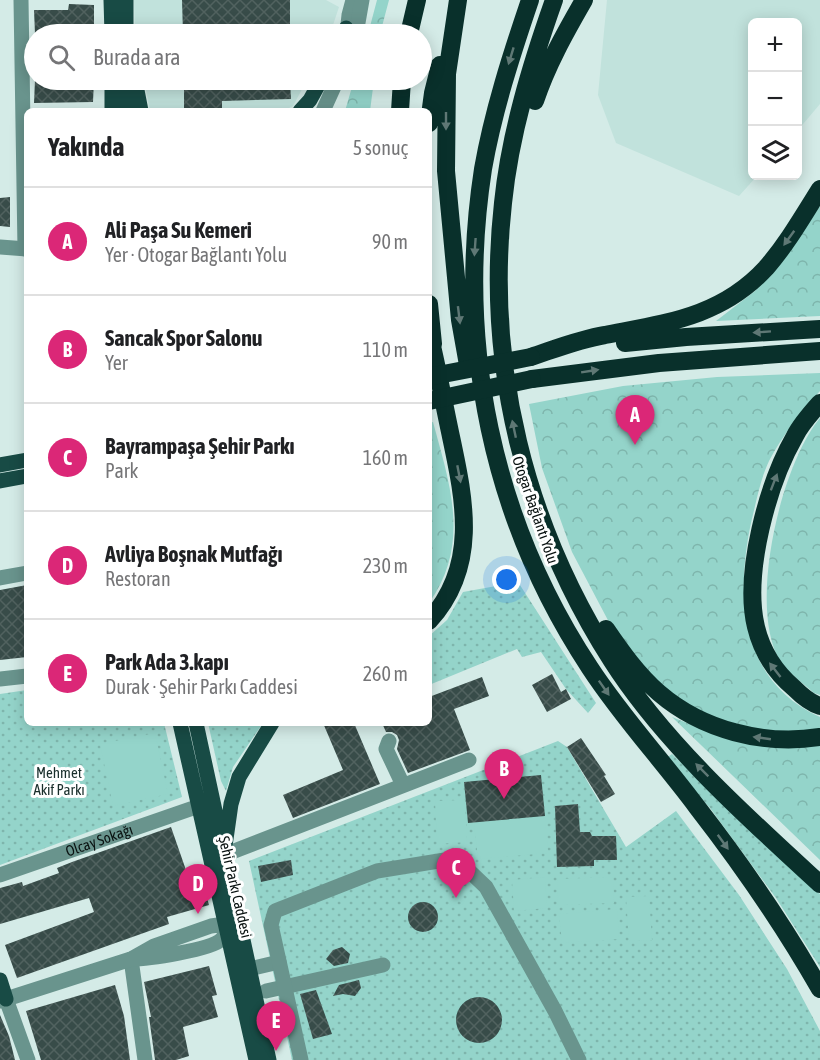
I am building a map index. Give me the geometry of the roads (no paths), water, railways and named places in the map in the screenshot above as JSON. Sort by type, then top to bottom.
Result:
[{"type":"highway","points":[[411,24],[417,0]]},
{"type":"highway","points":[[431,108],[458,0]]},
{"type":"highway","points":[[458,0],[447,74],[446,171],[460,320],[470,376],[487,419]]},
{"type":"highway","name":"Otogar Bağlantı Yolu","points":[[530,0],[501,89],[491,130],[484,166],[474,263],[479,378],[505,489],[526,548],[541,581],[589,667],[630,725],[697,806],[782,925],[820,989]]},
{"type":"highway","name":"Otogar Bağlantı Yolu","points":[[554,0],[524,95],[516,130],[503,201],[498,279],[501,342],[510,408],[526,475],[559,564],[613,663],[663,727],[694,762],[820,884]]},
{"type":"highway","points":[[500,249],[508,224],[530,118],[542,81],[561,39],[584,0]]},
{"type":"highway","points":[[400,108],[401,90]]},
{"type":"highway","points":[[531,357],[585,339],[648,328],[687,318],[725,301],[749,284],[765,268],[798,226],[820,189]]},
{"type":"highway","points":[[432,377],[531,357],[631,342],[820,329]]},
{"type":"highway","points":[[432,330],[435,355]]},
{"type":"highway","points":[[432,344],[460,478],[465,525],[462,555],[451,589],[440,609],[432,618]]},
{"type":"highway","points":[[432,400],[532,379],[616,367],[820,351]]},
{"type":"highway","points":[[820,403],[795,435],[770,492],[756,557],[753,606],[756,625],[769,662],[800,694],[820,706]]},
{"type":"highway","points":[[559,564],[576,582],[606,630],[634,667],[659,693],[675,705],[695,718],[745,735],[792,740],[820,737]]},
{"type":"main road","points":[[111,0],[120,24]]},
{"type":"main road","points":[[124,24],[126,0]]},
{"type":"main road","points":[[112,90],[112,108]]},
{"type":"main road","points":[[126,90],[127,108]]},
{"type":"main road","points":[[137,90],[140,108]]},
{"type":"main road","points":[[303,108],[316,90]]},
{"type":"main road","points":[[0,465],[24,461]]},
{"type":"main road","points":[[0,481],[24,477]]},
{"type":"main road","name":"Şehir Parkı Caddesi","points":[[181,726],[199,806],[233,929],[249,969],[269,1060]]},
{"type":"main road","name":"Şehir Parkı Caddesi","points":[[197,726],[224,855],[233,929],[256,1060]]},
{"type":"main road","points":[[224,855],[231,804],[239,777],[270,726]]},
{"type":"main road","points":[[0,980],[3,1000]]},
{"type":"street","points":[[21,0],[24,149]]},
{"type":"street","points":[[349,24],[353,0]]},
{"type":"street","points":[[353,24],[363,6],[362,0]]},
{"type":"street","points":[[325,108],[333,90]]},
{"type":"street","points":[[0,247],[24,249]]},
{"type":"street","points":[[0,578],[24,574]]},
{"type":"street","points":[[0,679],[24,676]]},
{"type":"street","points":[[389,741],[386,749],[403,785]]},
{"type":"street","points":[[224,855],[469,760]]},
{"type":"street","name":"Olcay Sokağı","points":[[0,875],[199,806]]},
{"type":"street","points":[[301,1060],[271,925],[275,911],[377,871],[451,859],[466,868],[486,886],[555,1011],[579,1060]]},
{"type":"street","points":[[28,1060],[3,1000],[131,959],[154,946],[211,926],[233,929]]},
{"type":"street","points":[[131,959],[145,1060]]},
{"type":"street","points":[[249,969],[279,962]]},
{"type":"street","points":[[266,991],[383,965]]},
{"type":"place","name":"Ali Paşa Su Kemeri","points":[[635,445]]},
{"type":"place","name":"Sancak Spor Salonu","points":[[504,799]]},
{"type":"place","name":"Bayrampaşa Şehir Parkı","points":[[456,898]]},
{"type":"place","name":"Avliya Boşnak Mutfağı","points":[[198,914]]},
{"type":"place","name":"Park Ada 3.kapı","points":[[276,1051]]},
{"type":"park label","name":"Mehmet Akif Parkı","points":[[59,782]]}]
